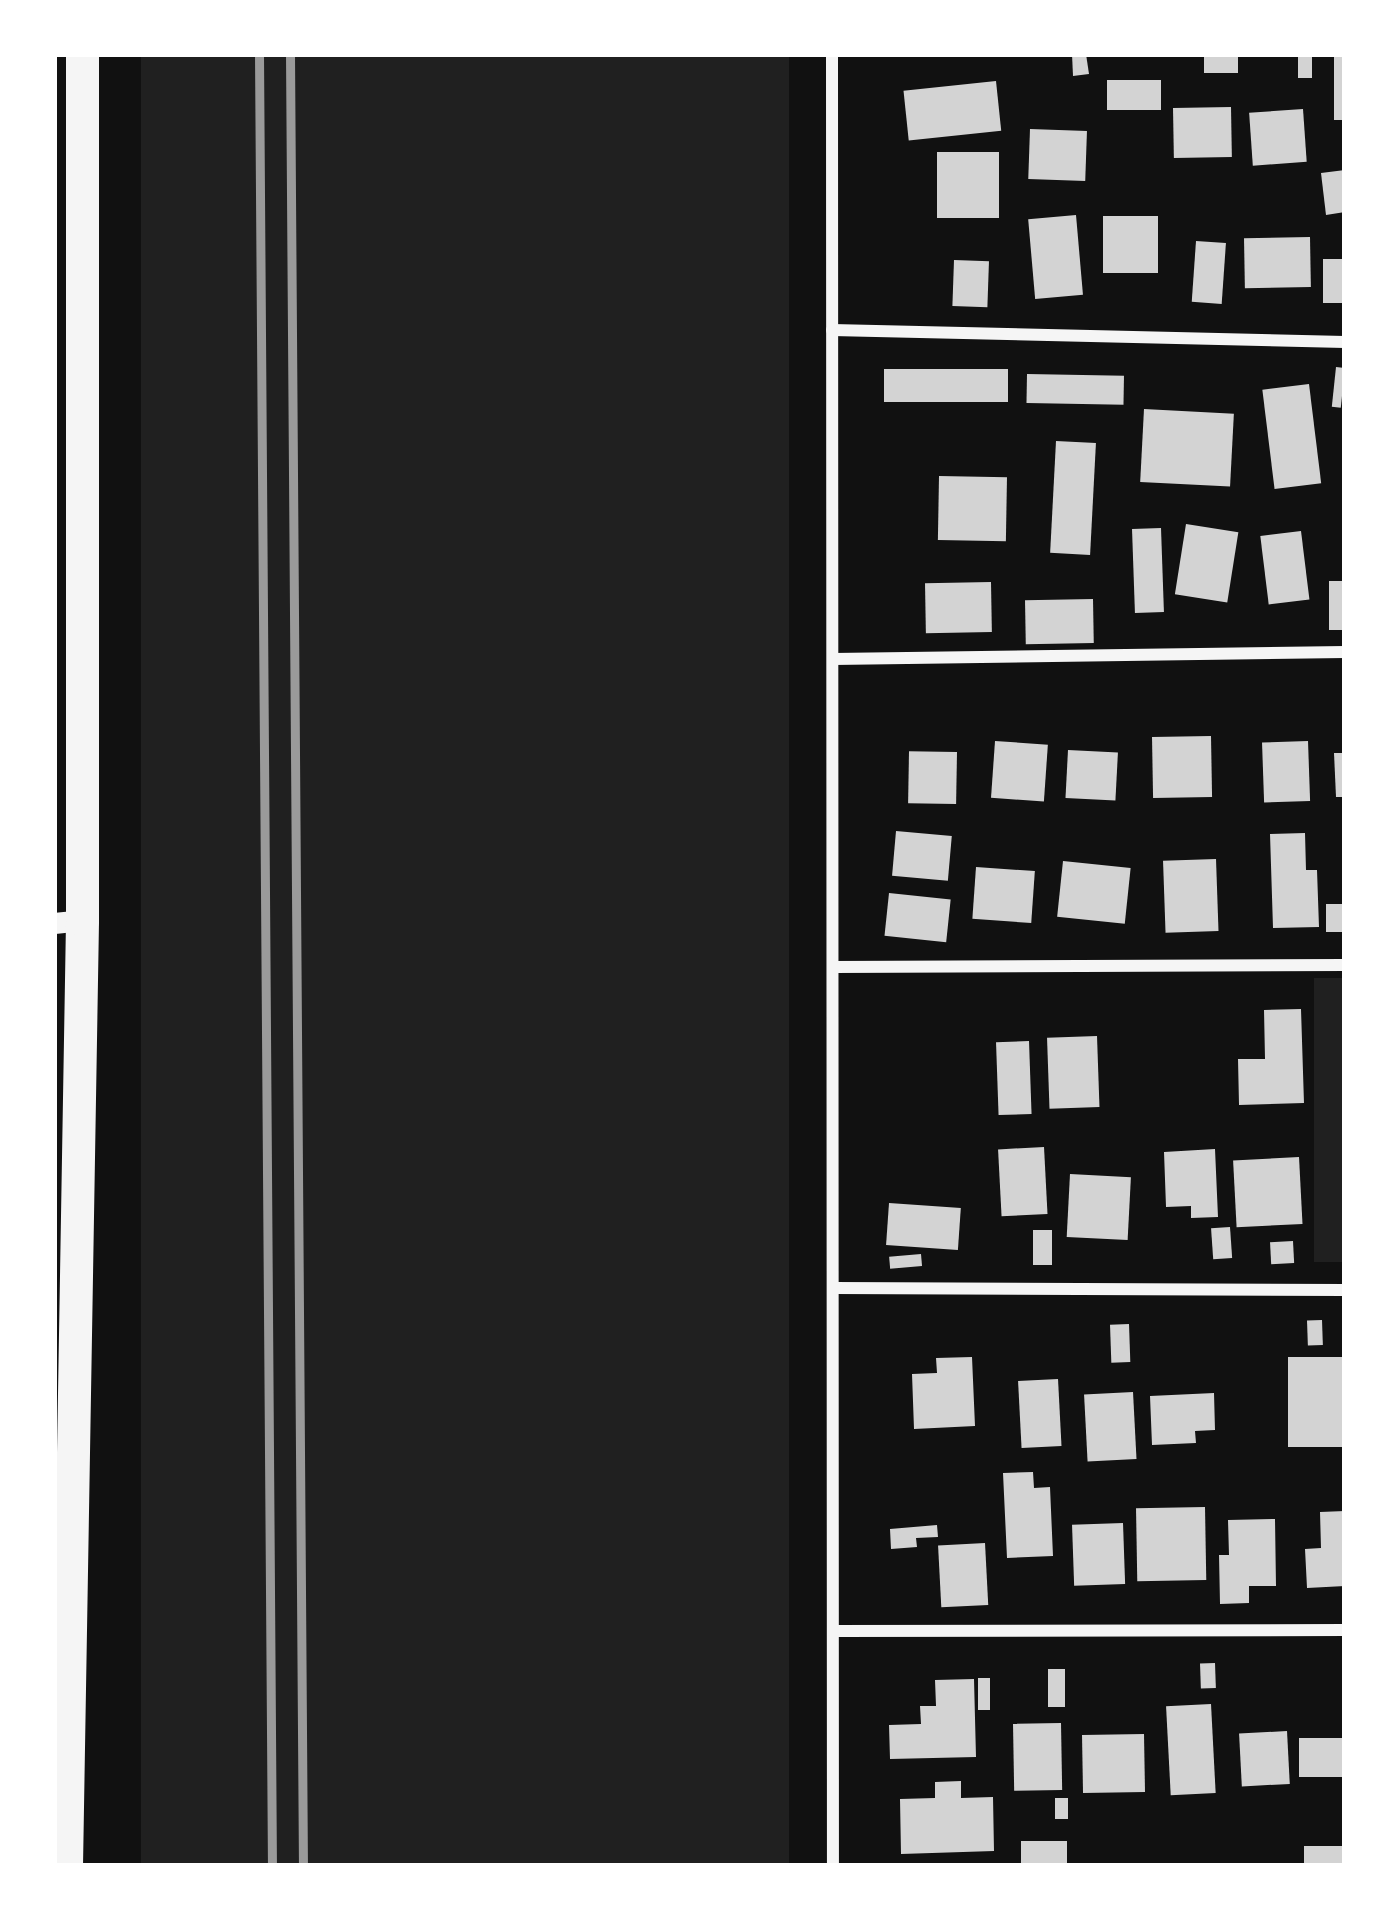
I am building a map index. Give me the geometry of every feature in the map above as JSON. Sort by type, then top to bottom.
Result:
[{"type":"highway","points":[[66,1866],[68,922],[82,54]]},
{"type":"street","points":[[832,54],[833,1866]]},
{"type":"street","points":[[832,330],[1345,342]]},
{"type":"street","points":[[832,659],[1345,652]]},
{"type":"street","points":[[832,967],[1345,964]]},
{"type":"street","points":[[833,1288],[1345,1290]]},
{"type":"street","points":[[833,1631],[1345,1630]]},
{"type":"shaded area","points":[[141,54],[789,54],[789,1866],[141,1866]]},
{"type":"shaded area","points":[[1314,978],[1345,978],[1345,1262],[1314,1262]]},
{"type":"building","points":[[1072,54],[1086,54],[1089,74],[1073,76]]},
{"type":"building","points":[[1204,54],[1238,54],[1238,73],[1204,73]]},
{"type":"building","points":[[1298,54],[1312,54],[1312,78],[1298,78]]},
{"type":"building","points":[[1334,57],[1345,57],[1345,120],[1334,120]]},
{"type":"building","points":[[1107,80],[1161,80],[1161,110],[1107,110]]},
{"type":"building","points":[[996,81],[1001,131],[909,140],[904,91]]},
{"type":"building","points":[[1231,107],[1232,157],[1174,158],[1173,108]]},
{"type":"building","points":[[1303,109],[1307,162],[1253,166],[1249,113]]},
{"type":"building","points":[[1030,129],[1087,131],[1085,181],[1028,179]]},
{"type":"building","points":[[937,152],[999,152],[999,218],[937,218]]},
{"type":"building","points":[[1345,170],[1345,212],[1326,215],[1321,173]]},
{"type":"building","points":[[1076,215],[1083,295],[1035,299],[1028,219]]},
{"type":"building","points":[[1103,216],[1158,216],[1158,273],[1103,273]]},
{"type":"building","points":[[1310,237],[1311,287],[1245,288],[1244,238]]},
{"type":"building","points":[[1196,241],[1226,243],[1222,304],[1192,302]]},
{"type":"building","points":[[1323,259],[1345,259],[1345,303],[1323,303]]},
{"type":"building","points":[[954,260],[989,261],[987,307],[952,306]]},
{"type":"building","points":[[1336,367],[1345,368],[1341,408],[1332,407]]},
{"type":"building","points":[[884,369],[1008,369],[1008,402],[884,402]]},
{"type":"building","points":[[1027,374],[1124,376],[1123,405],[1026,403]]},
{"type":"building","points":[[1309,384],[1321,483],[1275,489],[1262,390]]},
{"type":"building","points":[[1144,409],[1234,414],[1230,487],[1140,482]]},
{"type":"building","points":[[1056,441],[1096,443],[1090,555],[1050,553]]},
{"type":"building","points":[[939,476],[1007,477],[1006,541],[938,540]]},
{"type":"building","points":[[1186,524],[1238,532],[1227,602],[1175,594]]},
{"type":"building","points":[[1161,528],[1164,612],[1135,613],[1132,529]]},
{"type":"building","points":[[1301,531],[1309,599],[1269,604],[1260,536]]},
{"type":"building","points":[[1329,581],[1345,581],[1345,630],[1329,630]]},
{"type":"building","points":[[991,582],[992,632],[926,633],[925,583]]},
{"type":"building","points":[[1093,599],[1094,643],[1026,644],[1025,600]]},
{"type":"building","points":[[1211,736],[1212,797],[1153,798],[1152,737]]},
{"type":"building","points":[[995,741],[1048,745],[1044,802],[991,798]]},
{"type":"building","points":[[1308,741],[1310,801],[1264,803],[1262,743]]},
{"type":"building","points":[[1068,750],[1118,753],[1115,801],[1065,798]]},
{"type":"building","points":[[909,751],[957,752],[956,804],[908,803]]},
{"type":"building","points":[[1334,753],[1345,753],[1345,797],[1336,797]]},
{"type":"building","points":[[896,831],[952,836],[948,881],[892,876]]},
{"type":"building","points":[[1305,833],[1306,870],[1317,870],[1319,927],[1273,928],[1270,834]]},
{"type":"building","points":[[1216,859],[1219,931],[1166,933],[1163,861]]},
{"type":"building","points":[[1063,861],[1131,868],[1125,924],[1057,917]]},
{"type":"building","points":[[976,867],[1035,871],[1031,923],[972,919]]},
{"type":"building","points":[[889,893],[951,899],[946,942],[885,936]]},
{"type":"building","points":[[1326,904],[1343,904],[1343,932],[1326,932]]},
{"type":"building","points":[[1301,1009],[1304,1103],[1239,1105],[1238,1059],[1265,1059],[1264,1010]]},
{"type":"building","points":[[1097,1036],[1099,1107],[1050,1109],[1047,1038]]},
{"type":"building","points":[[1029,1041],[1032,1114],[999,1115],[996,1042]]},
{"type":"building","points":[[1044,1147],[1048,1214],[1002,1216],[998,1149]]},
{"type":"building","points":[[1215,1149],[1218,1217],[1191,1218],[1191,1206],[1166,1207],[1164,1152]]},
{"type":"building","points":[[1299,1157],[1303,1224],[1237,1227],[1233,1160]]},
{"type":"building","points":[[1070,1174],[1131,1177],[1128,1240],[1067,1237]]},
{"type":"building","points":[[889,1203],[961,1208],[958,1250],[886,1245]]},
{"type":"building","points":[[1230,1227],[1232,1258],[1213,1259],[1211,1228]]},
{"type":"building","points":[[1033,1230],[1052,1230],[1052,1265],[1033,1265]]},
{"type":"building","points":[[1293,1241],[1294,1263],[1271,1264],[1270,1242]]},
{"type":"building","points":[[921,1254],[922,1266],[890,1269],[889,1257]]},
{"type":"building","points":[[1322,1320],[1323,1345],[1308,1346],[1307,1321]]},
{"type":"building","points":[[1129,1324],[1130,1362],[1111,1363],[1110,1325]]},
{"type":"building","points":[[972,1357],[975,1426],[914,1429],[912,1374],[937,1373],[936,1358]]},
{"type":"building","points":[[1288,1357],[1345,1357],[1345,1447],[1288,1447]]},
{"type":"building","points":[[1058,1379],[1062,1446],[1022,1448],[1018,1381]]},
{"type":"building","points":[[1133,1392],[1137,1459],[1088,1461],[1084,1395]]},
{"type":"building","points":[[1214,1393],[1215,1430],[1195,1431],[1196,1443],[1152,1445],[1150,1396]]},
{"type":"building","points":[[1033,1472],[1034,1488],[1050,1487],[1053,1556],[1007,1558],[1003,1473]]},
{"type":"building","points":[[1205,1507],[1206,1580],[1137,1581],[1136,1508]]},
{"type":"building","points":[[1345,1511],[1345,1586],[1307,1588],[1305,1549],[1321,1548],[1320,1512]]},
{"type":"building","points":[[1275,1519],[1276,1586],[1249,1586],[1249,1603],[1220,1604],[1219,1555],[1229,1555],[1228,1520]]},
{"type":"building","points":[[1123,1523],[1125,1584],[1074,1586],[1072,1525]]},
{"type":"building","points":[[937,1525],[938,1537],[916,1538],[917,1547],[891,1549],[890,1529]]},
{"type":"building","points":[[985,1543],[988,1605],[941,1607],[938,1545]]},
{"type":"building","points":[[1215,1663],[1216,1688],[1201,1689],[1200,1664]]},
{"type":"building","points":[[1048,1669],[1065,1669],[1065,1707],[1048,1707]]},
{"type":"building","points":[[978,1678],[990,1678],[990,1710],[978,1710]]},
{"type":"building","points":[[974,1679],[976,1757],[890,1759],[889,1725],[921,1724],[920,1706],[936,1706],[935,1680]]},
{"type":"building","points":[[1211,1704],[1216,1793],[1171,1795],[1166,1706]]},
{"type":"building","points":[[1061,1723],[1062,1790],[1014,1791],[1013,1724]]},
{"type":"building","points":[[1287,1731],[1290,1784],[1242,1786],[1239,1734]]},
{"type":"building","points":[[1144,1734],[1145,1792],[1083,1793],[1082,1735]]},
{"type":"building","points":[[1299,1738],[1345,1738],[1345,1777],[1299,1777]]},
{"type":"building","points":[[961,1781],[961,1798],[993,1797],[994,1851],[901,1854],[900,1799],[935,1798],[935,1782]]},
{"type":"building","points":[[1055,1798],[1068,1798],[1068,1819],[1055,1819]]},
{"type":"building","points":[[1021,1841],[1067,1841],[1067,1866],[1021,1866]]},
{"type":"building","points":[[1304,1846],[1345,1846],[1345,1866],[1304,1866]]},
{"type":"railway","points":[[259,54],[272,1866]]},
{"type":"railway","points":[[290,54],[303,1866]]}]
